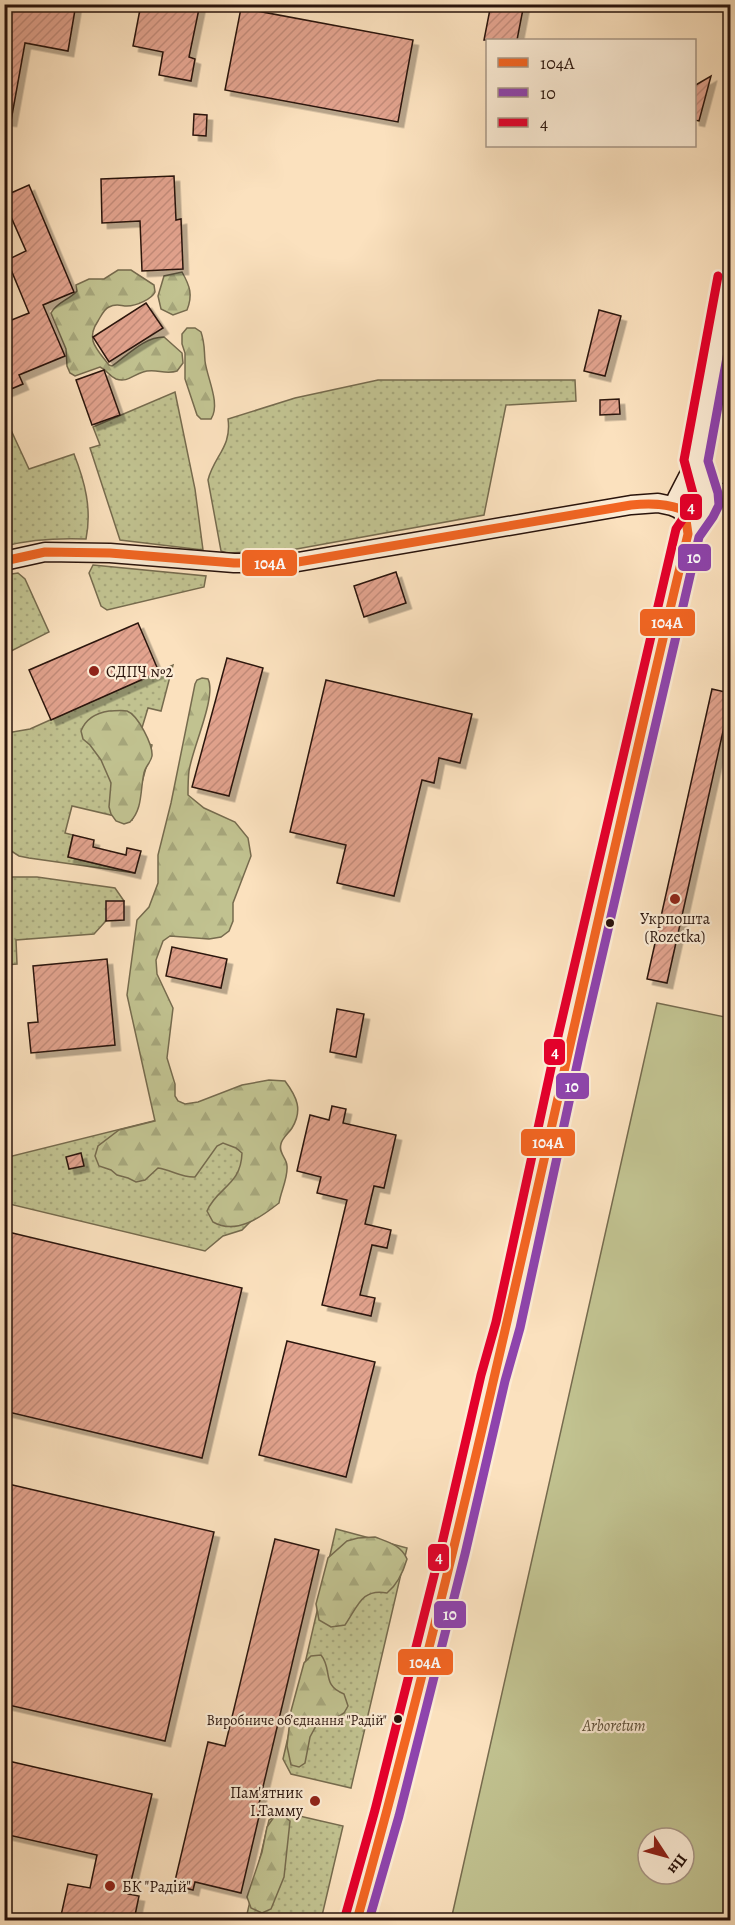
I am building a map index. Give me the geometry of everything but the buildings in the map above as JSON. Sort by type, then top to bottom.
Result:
[{"type":"main road","points":[[688,532],[686,519],[677,498],[696,461],[730,278]]},
{"type":"main road","points":[[357,1920],[387,1813],[453,1551],[493,1378],[508,1325],[573,1029],[688,532],[703,510],[707,498],[702,488],[696,461]]},
{"type":"main road","points":[[658,503],[693,484],[725,494]]},
{"type":"main road","points":[[4,561],[45,552],[110,553],[234,563],[292,563],[631,505],[658,503],[692,514],[703,510],[725,494]]},
{"type":"street","points":[[724,4],[730,9]]},
{"type":"green space","points":[[118,270],[131,270],[154,285],[155,292],[151,297],[131,306],[114,305],[106,309],[94,328],[94,344],[112,366],[143,343],[164,337],[182,353],[183,363],[177,371],[147,371],[123,380],[114,378],[100,367],[75,376],[70,373],[67,366],[66,349],[51,313],[56,306],[77,291],[76,285],[89,279],[104,279]]},
{"type":"green space","points":[[182,272],[189,286],[190,300],[187,310],[173,315],[161,309],[158,296],[164,276]]},
{"type":"green space","points":[[187,328],[195,328],[201,332],[204,343],[206,368],[215,406],[211,419],[201,419],[197,415],[185,379],[182,334]]},
{"type":"green space","points":[[378,380],[575,380],[576,401],[506,405],[484,515],[291,550],[227,553],[221,551],[208,480],[225,444],[229,429],[228,419],[295,398]]},
{"type":"green space","points":[[175,392],[195,489],[203,550],[120,540],[90,448],[100,445],[93,427]]},
{"type":"green space","points":[[4,415],[29,469],[74,454],[88,506],[86,539],[46,540],[5,546]]},
{"type":"green space","points":[[93,565],[206,576],[204,587],[107,610],[101,606],[89,573]]},
{"type":"green space","points":[[18,573],[25,579],[49,632],[11,651],[5,665],[5,575]]},
{"type":"green space","points":[[173,665],[161,711],[148,708],[138,741],[152,745],[132,820],[72,806],[65,833],[73,835],[68,857],[135,873],[19,856],[5,847],[4,727],[7,733],[30,729]]},
{"type":"green space","points":[[202,678],[208,679],[209,697],[191,761],[188,795],[204,808],[235,822],[248,838],[251,856],[233,903],[233,921],[229,931],[221,937],[209,939],[170,936],[163,941],[156,960],[157,974],[173,1008],[167,1058],[175,1084],[175,1096],[178,1101],[185,1104],[198,1102],[242,1085],[269,1080],[285,1081],[293,1093],[298,1109],[291,1130],[281,1144],[287,1171],[279,1203],[248,1223],[230,1227],[213,1222],[207,1211],[211,1203],[238,1173],[242,1153],[236,1148],[223,1143],[217,1146],[195,1177],[158,1168],[145,1180],[136,1182],[99,1166],[95,1156],[98,1146],[119,1130],[155,1121],[127,995],[137,920],[149,907],[158,883],[158,855],[195,684]]},
{"type":"green space","points":[[109,711],[127,711],[136,718],[152,751],[144,773],[137,811],[130,822],[124,824],[116,821],[111,814],[109,807],[111,783],[101,760],[83,739],[81,731],[92,717]]},
{"type":"green space","points":[[8,877],[37,877],[115,888],[124,901],[94,934],[16,940],[17,964],[5,965],[5,879]]},
{"type":"green space","name":"Arboretum","points":[[657,1003],[730,1018],[730,1920],[451,1920]]},
{"type":"green space","points":[[278,1090],[258,1214],[242,1230],[223,1236],[205,1251],[5,1203],[4,1158]]},
{"type":"green space","points":[[336,1529],[407,1548],[351,1788],[291,1774],[283,1759]]},
{"type":"green space","points":[[375,1537],[394,1545],[404,1554],[407,1559],[402,1574],[387,1593],[372,1593],[366,1596],[357,1605],[345,1625],[331,1627],[319,1620],[316,1604],[328,1558],[347,1541]]},
{"type":"green space","points":[[321,1655],[332,1686],[344,1694],[348,1706],[344,1713],[330,1722],[316,1726],[310,1737],[305,1763],[299,1767],[291,1765],[287,1746],[291,1711],[304,1663],[311,1656]]},
{"type":"green space","points":[[282,1812],[343,1826],[321,1920],[271,1920],[247,1914],[269,1820]]},
{"type":"green space","points":[[274,1817],[285,1817],[290,1821],[284,1877],[271,1909],[262,1913],[251,1908],[247,1897],[262,1852],[267,1827]]},
{"type":"transit line","name":"4","points":[[345,1917],[375,1810],[441,1548],[481,1375],[496,1322],[558,1036],[676,529],[695,501],[684,460],[718,276]]},
{"type":"transit line","name":"10","points":[[369,1920],[399,1816],[465,1554],[505,1381],[520,1328],[582,1042],[699,537],[719,505],[718,493],[708,461],[730,341]]},
{"type":"transit line","name":"104А","points":[[4,561],[45,552],[110,553],[234,563],[292,563],[631,505],[656,504],[675,507],[681,509],[686,520],[688,534],[488,1402],[447,1575],[357,1920]]},
{"type":"place","name":"СДПЧ №2","points":[[94,671]]},
{"type":"place","name":"Укрпошта (Rozetka)","points":[[675,899]]},
{"type":"place","name":"Виробниче об’єднання \"Радій\"","points":[[398,1719]]},
{"type":"place","name":"Пам'ятник І.Тамму","points":[[315,1801]]},
{"type":"place","name":"БК \"Радій\"","points":[[110,1886]]}]
